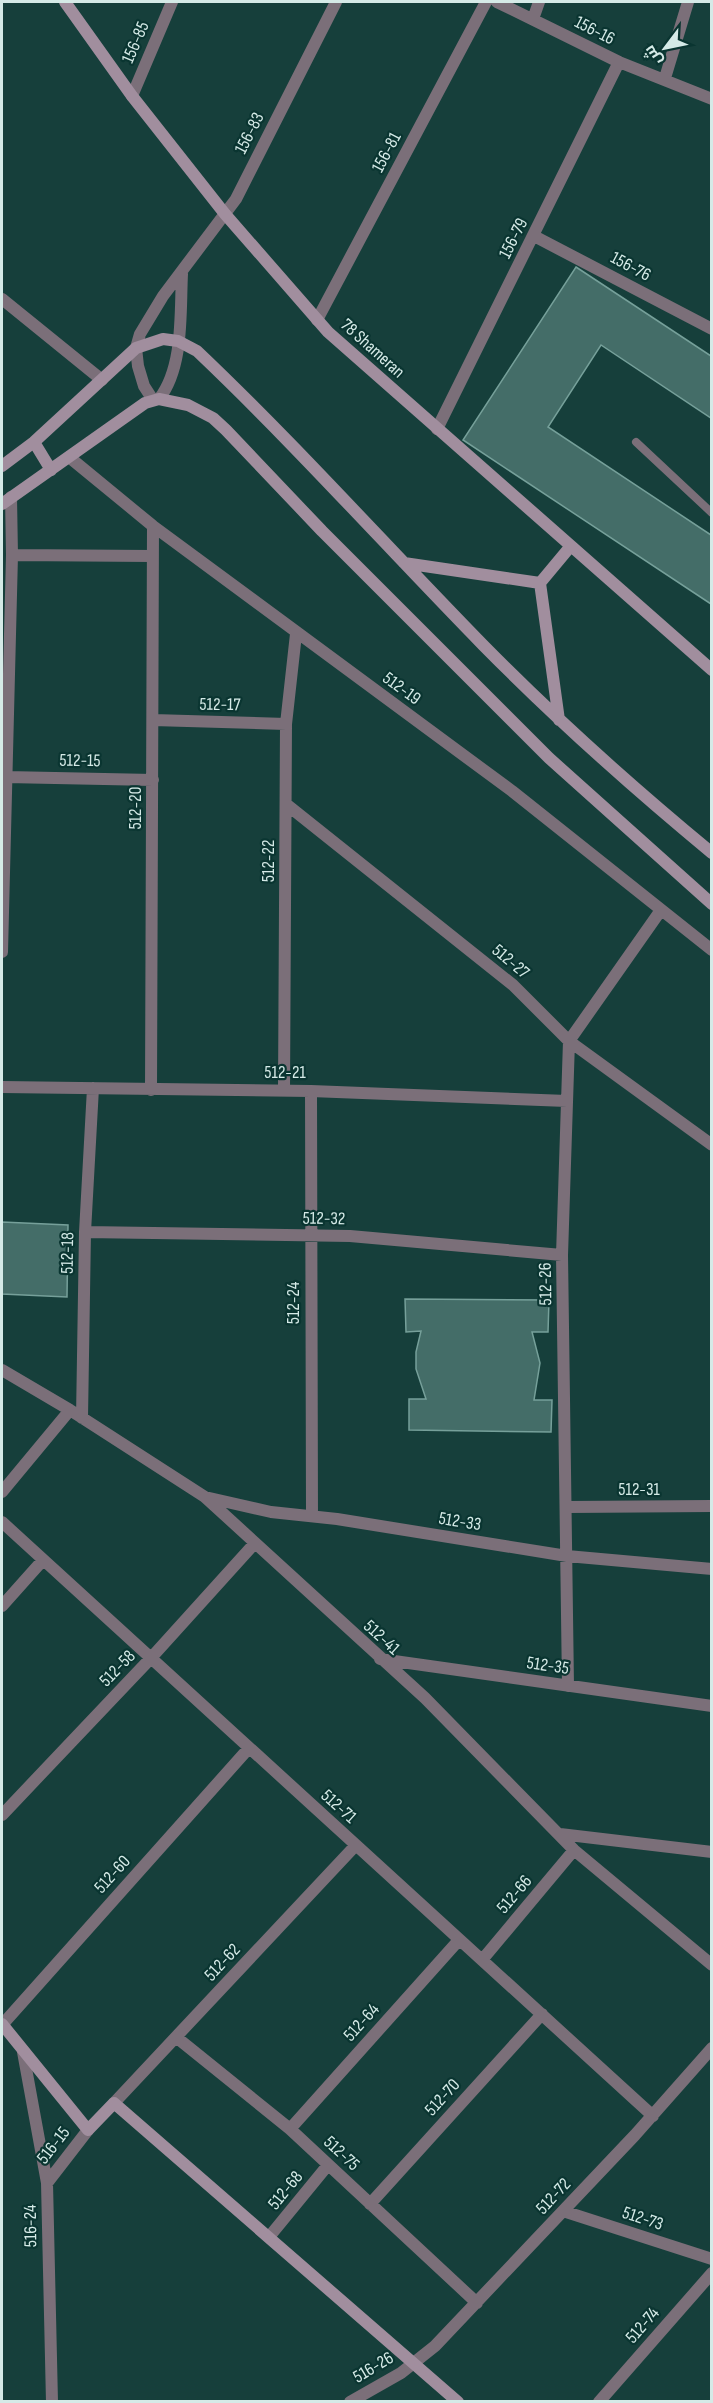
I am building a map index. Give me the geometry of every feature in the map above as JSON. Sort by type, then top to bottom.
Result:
[{"type":"main road","name":"78 Shameran","points":[[65,2],[132,96],[225,214],[328,332],[711,670]]},
{"type":"main road","points":[[2,465],[34,442],[136,348],[163,339],[178,341],[197,351],[252,403],[404,563],[559,720],[711,853]]},
{"type":"main road","points":[[6,500],[69,458],[127,415],[156,400],[199,409],[226,430],[330,540],[549,758],[711,904]]},
{"type":"main road","points":[[34,442],[51,470]]},
{"type":"main road","points":[[559,720],[540,583],[570,547]]},
{"type":"main road","points":[[404,563],[540,583]]},
{"type":"main road","points":[[2,2024],[88,2130],[114,2103],[458,2402]]},
{"type":"street","name":"156-85","points":[[132,96],[171,2]]},
{"type":"street","name":"156-83","points":[[136,348],[140,334],[150,318],[236,199],[336,2]]},
{"type":"street","name":"156-81","points":[[317,320],[486,2]]},
{"type":"street","name":"156-16","points":[[497,2],[619,62],[664,78],[711,99]]},
{"type":"street","points":[[533,19],[539,2]]},
{"type":"street","points":[[664,78],[688,2]]},
{"type":"street","name":"156-79","points":[[437,429],[619,62]]},
{"type":"street","name":"156-76","points":[[534,236],[711,329]]},
{"type":"street","points":[[136,348],[144,386],[156,400],[168,384],[178,341],[182,274]]},
{"type":"street","points":[[2,299],[102,380]]},
{"type":"street","name":"512-19","points":[[69,458],[153,526],[512,791],[711,950]]},
{"type":"street","points":[[2,952],[12,555],[6,500]]},
{"type":"street","name":"512-20","points":[[151,1090],[153,526]]},
{"type":"street","points":[[12,555],[152,556]]},
{"type":"street","name":"512-22","points":[[284,1090],[286,724],[296,633]]},
{"type":"street","name":"512-17","points":[[153,720],[286,724]]},
{"type":"street","name":"512-15","points":[[6,777],[153,780]]},
{"type":"street","name":"512-27","points":[[286,804],[513,986],[569,1041],[711,1145]]},
{"type":"street","points":[[569,1041],[661,910]]},
{"type":"street","name":"512-26","points":[[568,1686],[562,1255],[569,1041]]},
{"type":"street","name":"512-21","points":[[2,1087],[311,1090],[567,1101]]},
{"type":"street","name":"512-18","points":[[82,1418],[85,1233],[93,1088]]},
{"type":"street","name":"512-24","points":[[311,1090],[312,1515]]},
{"type":"street","name":"512-32","points":[[85,1233],[350,1236],[562,1255]]},
{"type":"street","name":"512-41","points":[[2,1370],[70,1410],[205,1497],[425,1698],[574,1850],[711,1965]]},
{"type":"street","points":[[2,1492],[70,1410]]},
{"type":"street","name":"512-33","points":[[205,1497],[271,1512],[312,1515],[567,1556],[711,1569]]},
{"type":"street","name":"512-31","points":[[567,1507],[711,1506]]},
{"type":"street","name":"512-71","points":[[2,1522],[653,2116]]},
{"type":"street","name":"512-58","points":[[2,1815],[255,1544]]},
{"type":"street","points":[[2,1606],[43,1560]]},
{"type":"street","name":"512-35","points":[[379,1658],[711,1706]]},
{"type":"street","name":"512-60","points":[[2,2024],[249,1748]]},
{"type":"street","points":[[560,1834],[711,1852]]},
{"type":"street","name":"512-62","points":[[114,2103],[356,1845]]},
{"type":"street","name":"512-66","points":[[482,1960],[574,1850]]},
{"type":"street","name":"512-64","points":[[290,2129],[459,1940]]},
{"type":"street","name":"512-70","points":[[370,2204],[542,2014]]},
{"type":"street","name":"512-75","points":[[176,2037],[290,2129],[477,2302]]},
{"type":"street","name":"512-72","points":[[414,2362],[435,2346],[653,2116],[711,2048]]},
{"type":"street","name":"516-24","points":[[23,2052],[47,2183],[52,2402]]},
{"type":"street","name":"516-15","points":[[47,2183],[88,2130]]},
{"type":"street","name":"512-68","points":[[269,2237],[328,2165]]},
{"type":"street","name":"512-73","points":[[563,2211],[711,2259]]},
{"type":"street","name":"512-74","points":[[599,2402],[711,2273]]},
{"type":"street","name":"516-26","points":[[350,2402],[414,2362]]},
{"type":"lane","points":[[636,442],[711,513]]},
{"type":"building","points":[[576,267],[711,356],[711,418],[601,345],[548,427],[711,535],[711,604],[463,440]]},
{"type":"building","points":[[2,1222],[68,1225],[67,1297],[2,1294]]},
{"type":"building","points":[[405,1299],[549,1300],[548,1332],[532,1332],[540,1363],[534,1400],[552,1400],[551,1432],[409,1430],[409,1399],[426,1399],[416,1369],[416,1352],[421,1331],[406,1332]]}]
